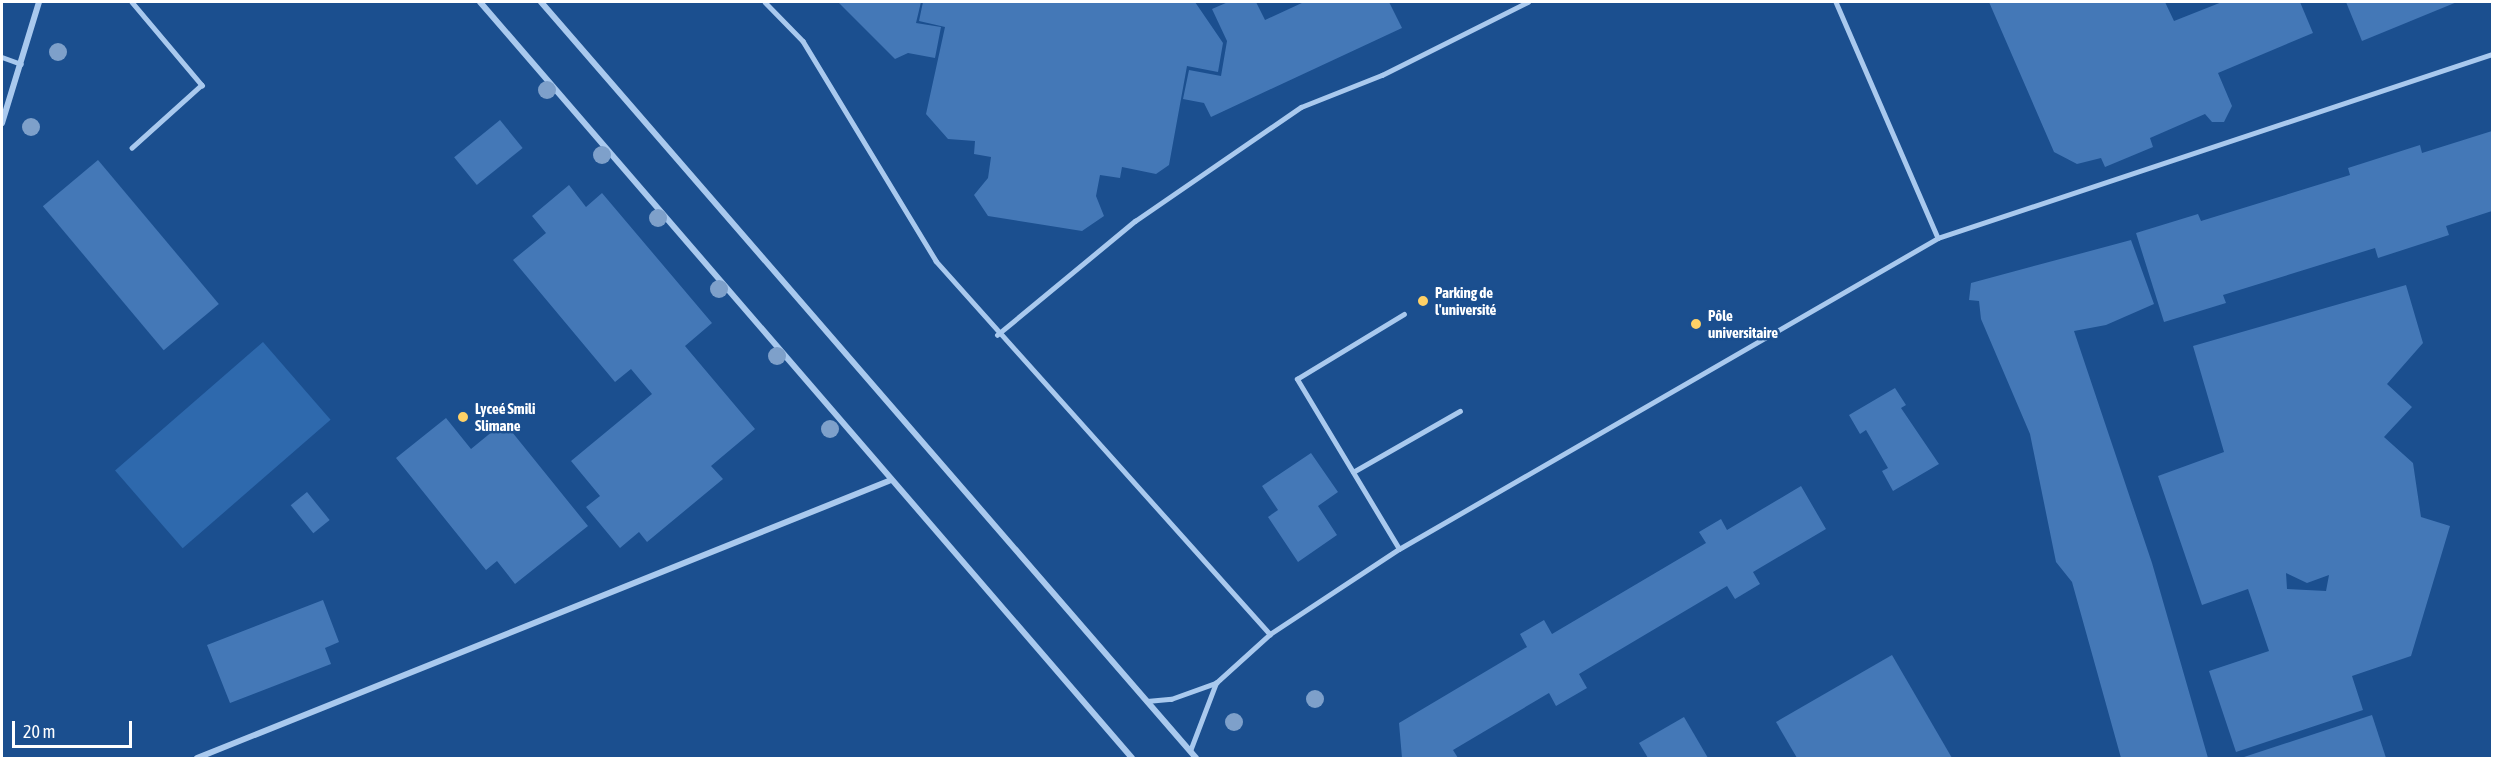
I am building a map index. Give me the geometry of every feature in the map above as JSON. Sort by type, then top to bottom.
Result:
[{"type":"street","points":[[2,123],[39,2]]},
{"type":"street","points":[[480,2],[890,481],[1132,759]]},
{"type":"street","points":[[542,2],[1196,759]]},
{"type":"street","points":[[197,759],[890,481]]},
{"type":"lane","points":[[132,2],[202,85],[132,148]]},
{"type":"lane","points":[[765,2],[803,41],[936,261],[997,335],[1270,634]]},
{"type":"lane","points":[[997,335],[1160,201],[1301,107],[1382,75],[1528,2]]},
{"type":"lane","points":[[1836,2],[1938,238]]},
{"type":"lane","points":[[1146,701],[1171,699],[1216,683],[1270,634],[1399,549],[1938,238],[2493,54]]},
{"type":"lane","points":[[2,57],[21,64]]},
{"type":"lane","points":[[1399,549],[1297,380],[1404,314]]},
{"type":"lane","points":[[1353,472],[1460,411]]},
{"type":"lane","points":[[1190,751],[1216,683]]},
{"type":"shaded area","points":[[263,342],[331,420],[183,548],[115,471]]},
{"type":"building","points":[[838,2],[921,2],[916,23],[941,27],[935,58],[908,53],[895,59]]},
{"type":"building","points":[[923,2],[1195,2],[1223,43],[1218,72],[1187,66],[1169,165],[1156,174],[1122,167],[1120,178],[1100,175],[1096,196],[1104,216],[1082,231],[988,216],[974,195],[988,178],[991,157],[974,154],[975,141],[948,139],[926,114],[945,27],[919,21]]},
{"type":"building","points":[[1228,2],[1256,2],[1265,20],[1304,2],[1389,2],[1402,28],[1211,117],[1204,103],[1183,99],[1189,70],[1221,76],[1227,41],[1212,9]]},
{"type":"building","points":[[1989,2],[2165,2],[2174,21],[2222,2],[2300,2],[2313,33],[2218,73],[2232,106],[2224,122],[2212,122],[2205,114],[2150,138],[2153,147],[2105,167],[2101,158],[2077,164],[2054,152]]},
{"type":"building","points":[[2346,2],[2457,2],[2362,41]]},
{"type":"building","points":[[500,120],[523,148],[477,185],[454,157]]},
{"type":"building","points":[[2492,131],[2492,211],[2446,226],[2449,235],[2378,258],[2375,248],[2223,295],[2226,303],[2164,322],[2136,233],[2198,214],[2201,221],[2350,175],[2348,168],[2420,145],[2422,153]]},
{"type":"building","points":[[98,160],[219,304],[164,350],[43,206]]},
{"type":"building","points":[[569,185],[586,207],[602,193],[712,323],[685,346],[755,429],[711,466],[723,479],[647,542],[639,532],[620,548],[586,507],[600,496],[571,461],[652,394],[631,369],[615,382],[513,260],[546,233],[532,216]]},
{"type":"building","points":[[2131,240],[2154,304],[2106,325],[2074,331],[2152,563],[2208,758],[2121,758],[2072,582],[2056,562],[2030,434],[1981,319],[1979,301],[1969,300],[1971,283]]},
{"type":"building","points":[[2406,285],[2423,343],[2387,384],[2412,407],[2384,437],[2413,463],[2421,517],[2450,526],[2411,656],[2352,676],[2363,710],[2236,752],[2209,671],[2269,651],[2248,589],[2202,605],[2158,476],[2224,452],[2193,346]],"holes":[[[2286,573],[2307,583],[2329,575],[2326,591],[2287,589]]]},
{"type":"building","points":[[1895,388],[1906,405],[1901,408],[1939,464],[1893,491],[1882,471],[1888,468],[1866,430],[1860,434],[1849,415]]},
{"type":"building","points":[[446,418],[471,449],[504,422],[588,526],[515,584],[497,561],[486,570],[396,458]]},
{"type":"building","points":[[1311,453],[1338,492],[1318,506],[1337,535],[1298,562],[1268,517],[1278,510],[1262,486]]},
{"type":"building","points":[[1801,486],[1826,529],[1753,572],[1760,584],[1735,599],[1727,586],[1579,674],[1587,688],[1556,706],[1549,693],[1453,750],[1458,758],[1402,758],[1399,723],[1527,647],[1520,634],[1544,620],[1552,634],[1706,543],[1699,532],[1721,519],[1727,530]]},
{"type":"building","points":[[307,492],[330,520],[313,533],[291,505]]},
{"type":"building","points":[[323,600],[339,642],[325,648],[331,664],[230,703],[207,645]]},
{"type":"building","points":[[1892,655],[1952,758],[1797,758],[1776,722]]},
{"type":"building","points":[[2372,715],[2386,758],[2244,757]]},
{"type":"building","points":[[1684,717],[1708,758],[1648,758],[1639,743]]},
{"type":"place","name":"Parking de l'université","points":[[1423,301]]},
{"type":"place","name":"Pôle universitaire","points":[[1696,324]]},
{"type":"place","name":"Lyceé Smili Slimane","points":[[463,417]]}]
